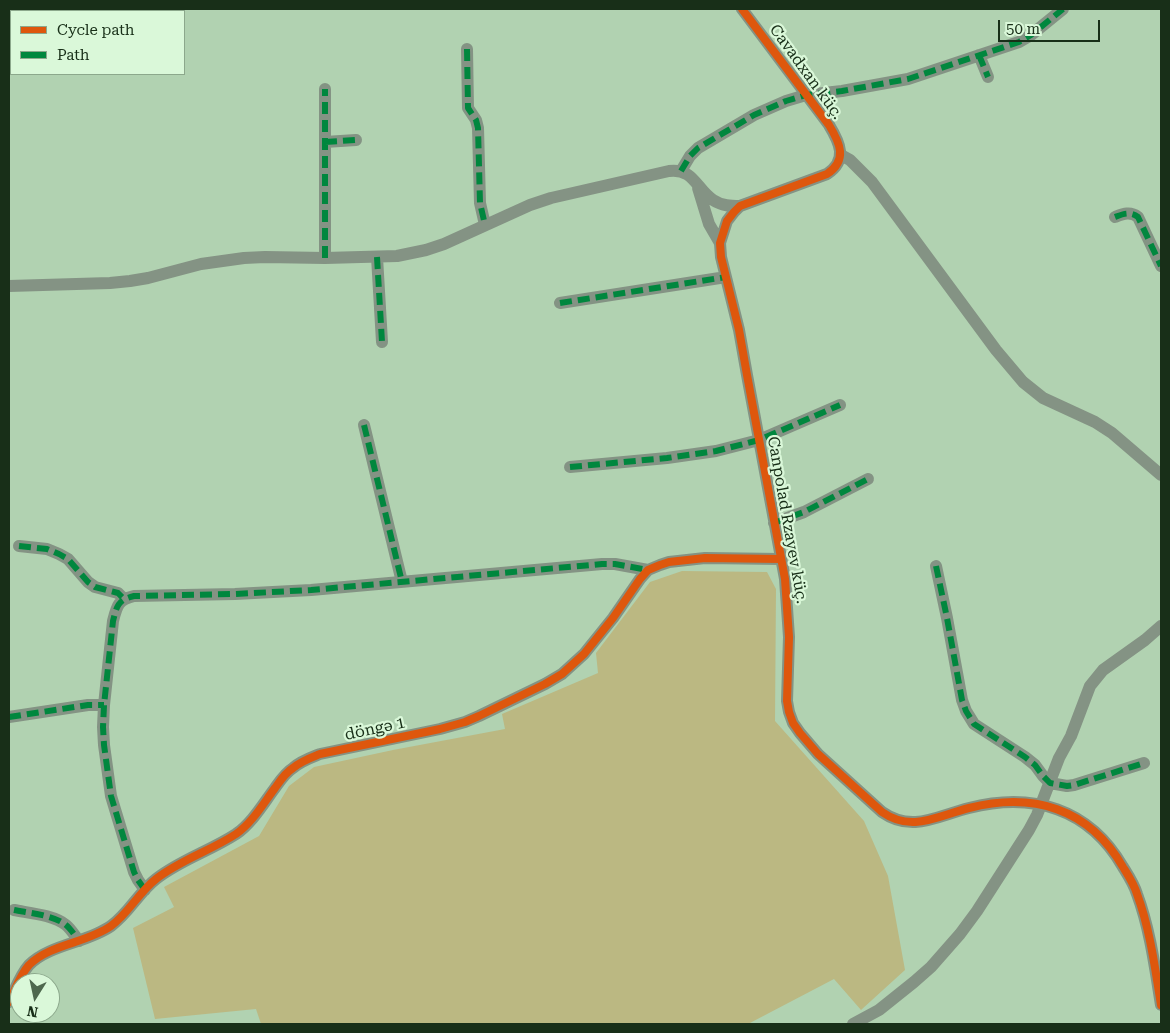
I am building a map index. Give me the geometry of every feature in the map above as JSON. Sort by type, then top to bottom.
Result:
[{"type":"street","name":"Cavadxan küç.","points":[[742,9],[832,131],[841,155]]},
{"type":"street","points":[[681,171],[690,156],[698,148],[754,115],[786,101],[806,95],[842,91],[908,79],[1019,42],[1032,35],[1063,9]]},
{"type":"street","points":[[467,49],[468,108],[476,120],[478,128],[480,203],[485,225]]},
{"type":"street","points":[[979,54],[988,77]]},
{"type":"street","points":[[325,89],[325,258]]},
{"type":"street","points":[[325,142],[356,140]]},
{"type":"street","points":[[9,286],[130,281],[201,264],[265,256],[325,258],[397,256],[444,244],[530,204],[669,171],[681,171],[689,175],[711,199],[718,203],[740,206],[827,174],[834,170],[841,155],[855,164],[872,182],[996,350],[1023,382],[1043,398],[1096,422],[1112,433],[1161,475]]},
{"type":"street","points":[[698,186],[709,224],[720,243]]},
{"type":"street","name":"Canpolad Rzayev küç.","points":[[740,206],[727,221],[720,243],[721,256],[760,440],[785,579],[789,637],[787,701],[793,723],[818,754],[891,819],[908,823],[928,821],[972,807],[1012,802],[1042,805],[1066,812],[1079,818],[1091,827],[1107,842],[1137,892],[1153,953],[1161,1005]]},
{"type":"street","points":[[1115,217],[1127,213],[1138,217],[1161,266]]},
{"type":"street","points":[[376,257],[382,342]]},
{"type":"street","points":[[560,303],[726,277]]},
{"type":"street","points":[[570,467],[667,458],[706,452],[760,440],[840,405]]},
{"type":"street","points":[[364,425],[402,582]]},
{"type":"street","points":[[774,522],[804,512],[868,478]]},
{"type":"street","points":[[19,546],[47,549],[59,554],[68,559],[88,582],[102,589],[118,593],[124,599]]},
{"type":"street","points":[[145,890],[134,872],[111,796],[104,736],[104,705],[112,621],[116,609],[124,599],[134,596],[311,590],[602,564],[615,564],[648,570],[669,562],[705,558],[781,559]]},
{"type":"street","points":[[936,566],[962,700],[974,724],[1024,756],[1035,765],[1050,783],[1067,786],[1074,785],[1144,763]]},
{"type":"street","name":"döngə 1","points":[[9,1002],[19,980],[29,966],[40,957],[97,934],[112,925],[154,880],[165,872],[236,834],[252,819],[283,777],[303,760],[320,754],[465,722],[562,674],[584,654],[648,570]]},
{"type":"street","points":[[853,1024],[879,1010],[908,987],[954,943],[1029,830],[1042,805],[1059,758],[1071,736],[1090,686],[1102,670],[1145,640],[1161,626]]},
{"type":"street","points":[[9,717],[88,705],[104,705]]},
{"type":"street","points":[[14,910],[51,917],[61,921],[67,925],[79,941]]},
{"type":"shaded area","points":[[682,571],[767,572],[776,589],[775,721],[864,821],[888,876],[905,970],[861,1010],[834,979],[748,1024],[261,1024],[256,1009],[155,1019],[133,928],[174,907],[164,887],[259,836],[289,786],[314,767],[505,729],[502,714],[598,673],[596,653],[650,582]]},
{"type":"marked path","points":[[681,171],[690,156],[698,148],[754,115],[786,101],[806,95],[842,91],[908,79],[1019,42],[1031,35],[1063,9]]},
{"type":"marked path","points":[[467,49],[468,108],[476,120],[478,128],[480,203],[485,225]]},
{"type":"marked path","points":[[979,55],[988,77]]},
{"type":"marked path","points":[[325,89],[325,258]]},
{"type":"marked path","points":[[325,142],[356,140]]},
{"type":"marked path","points":[[1115,217],[1124,214],[1138,217],[1161,266]]},
{"type":"marked path","points":[[377,257],[382,342]]},
{"type":"marked path","points":[[560,303],[726,277]]},
{"type":"marked path","points":[[570,467],[667,458],[716,451],[759,440],[840,405]]},
{"type":"marked path","points":[[364,425],[402,582]]},
{"type":"marked path","points":[[774,523],[804,512],[868,479]]},
{"type":"marked path","points":[[19,546],[47,549],[59,554],[68,559],[88,582],[95,587],[118,593],[124,599]]},
{"type":"marked path","points":[[145,890],[134,872],[111,796],[104,745],[104,705],[113,621],[121,601],[134,596],[311,590],[602,564],[615,564],[648,570]]},
{"type":"marked path","points":[[936,566],[962,700],[974,724],[1025,757],[1035,765],[1050,783],[1067,786],[1074,785],[1144,763]]},
{"type":"marked path","points":[[9,717],[88,705],[104,705]]},
{"type":"marked path","points":[[14,910],[55,919],[70,928],[79,941]]},
{"type":"cycle path","points":[[742,9],[829,125],[840,151],[838,163],[827,174],[740,206],[727,221],[720,243],[721,257],[739,330],[785,579],[789,637],[787,701],[793,723],[818,754],[882,812],[893,818],[914,822],[925,821],[969,808],[1015,802],[1037,804],[1057,809],[1076,818],[1094,831],[1109,847],[1136,890],[1149,935],[1161,1005]]},
{"type":"cycle path","points":[[9,1002],[20,978],[29,965],[47,952],[101,932],[111,926],[144,890],[165,872],[216,846],[242,830],[285,775],[302,762],[320,754],[465,722],[545,684],[562,674],[584,654],[648,570],[669,562],[705,558],[781,559]]}]
